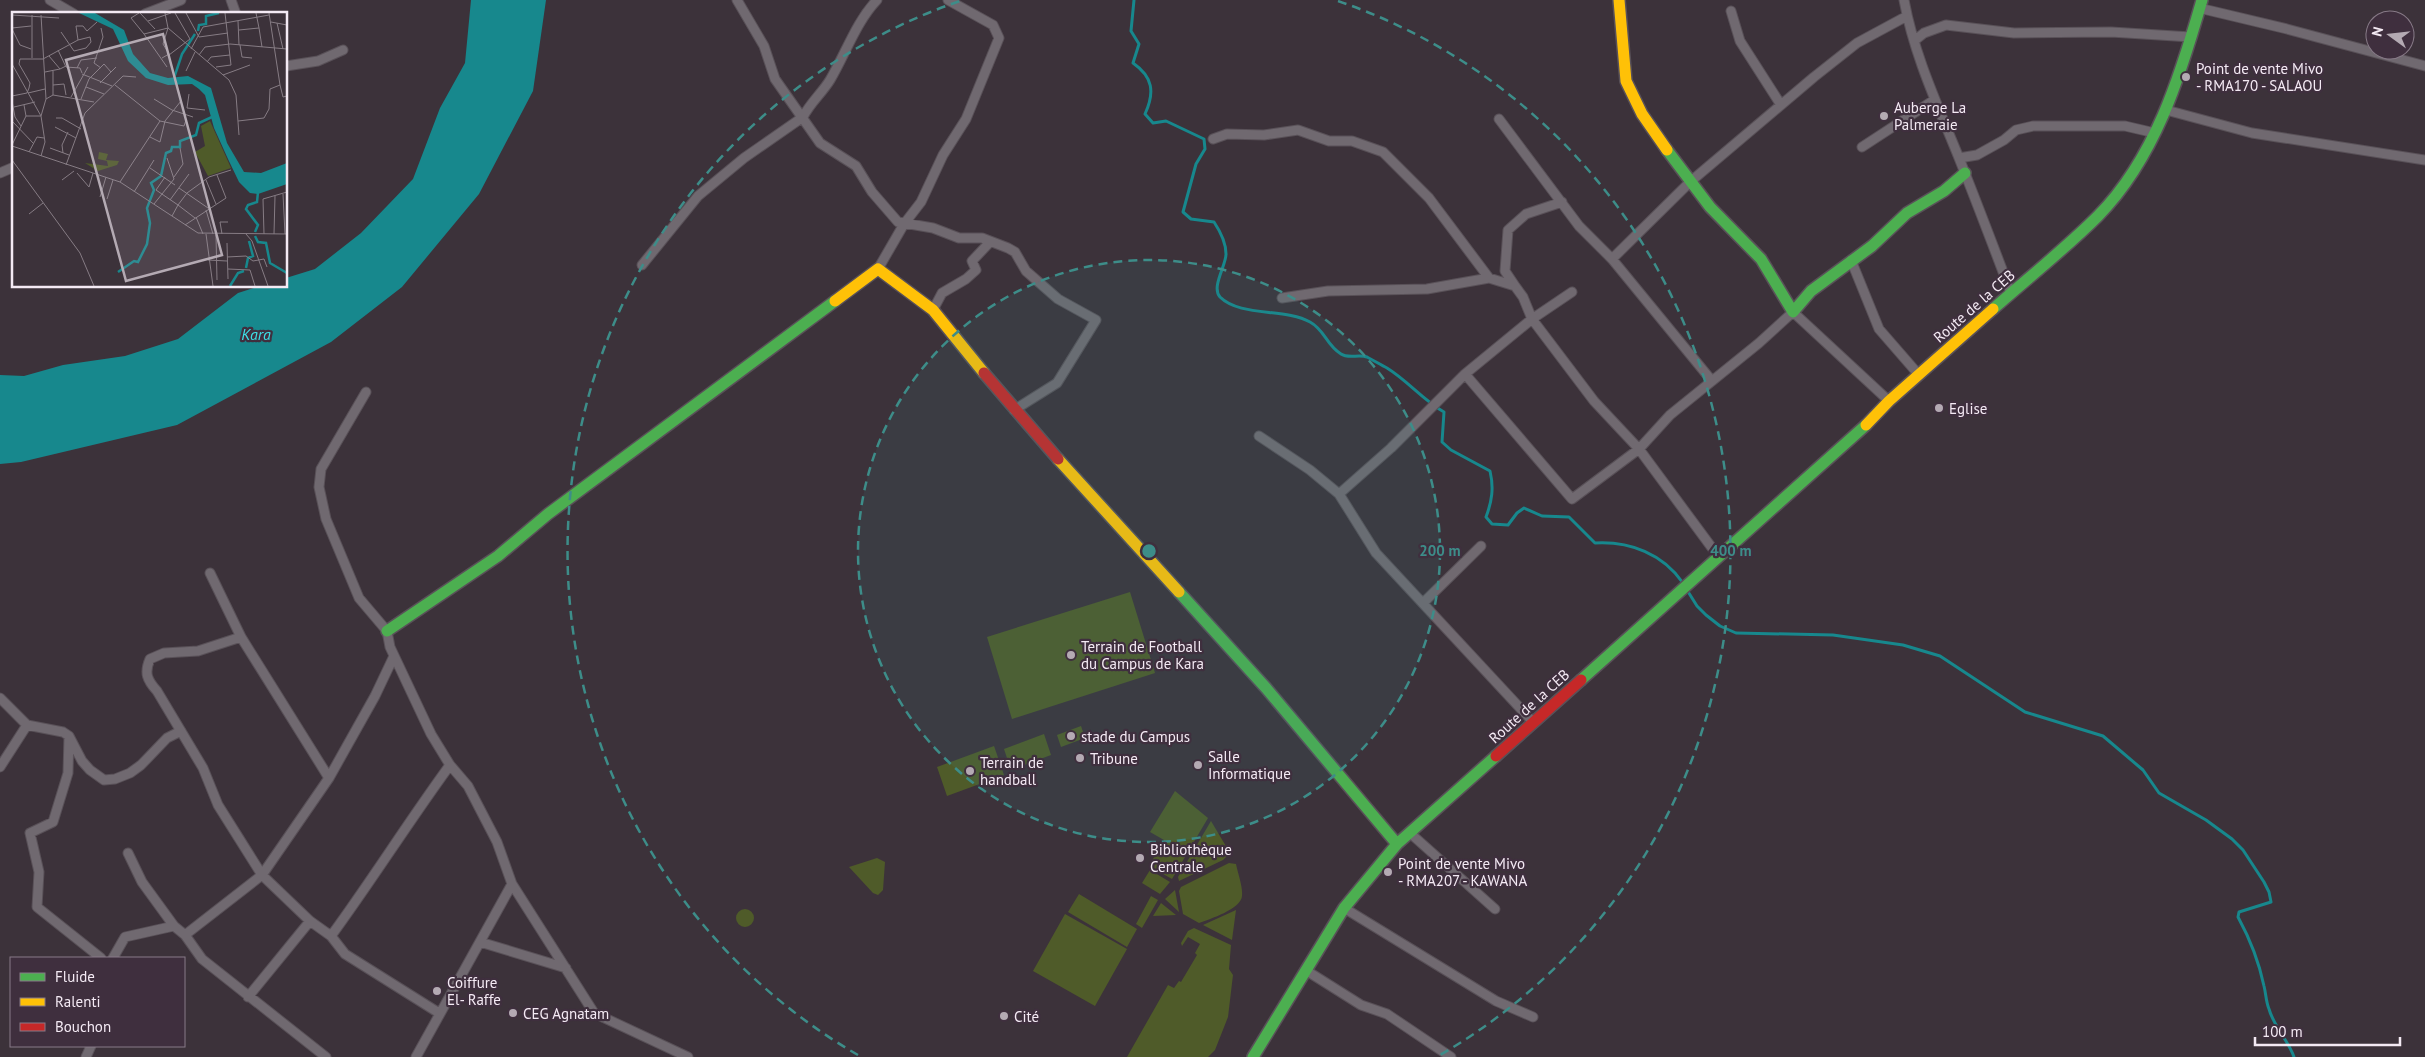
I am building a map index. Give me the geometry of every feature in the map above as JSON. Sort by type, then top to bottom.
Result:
[{"type":"street","points":[[50,0],[71,12]]},
{"type":"street","points":[[150,12],[181,0]]},
{"type":"street","points":[[231,0],[235,12]]},
{"type":"street","points":[[737,0],[764,46],[775,79],[820,143],[856,166],[872,192],[898,222],[933,228],[959,238],[982,238],[1015,252],[1026,271],[1058,299],[1096,320],[1057,383],[1014,410]]},
{"type":"street","points":[[642,266],[698,196],[744,158],[803,117],[807,108],[830,80],[866,12],[878,0]]},
{"type":"street","points":[[388,631],[498,556],[548,514],[878,268],[904,224],[921,202],[943,155],[966,119],[973,96],[986,73],[999,38],[993,25],[948,0]]},
{"type":"street","points":[[1619,0],[1626,81],[1642,114],[1710,207],[1761,259],[1794,312],[1889,401]]},
{"type":"street","points":[[1904,0],[1906,16],[1934,100],[1965,173],[2011,294]]},
{"type":"street","points":[[2200,4],[2425,66]]},
{"type":"street","name":"Route de la CEB","points":[[1253,1057],[1344,908],[1397,844],[1880,412],[1889,401],[1919,374],[2098,216],[2126,183],[2166,110],[2191,37],[2200,4]]},
{"type":"street","points":[[1731,11],[1740,41],[1781,105]]},
{"type":"street","points":[[1612,259],[1690,182],[1781,105],[1858,44],[1906,16]]},
{"type":"street","points":[[1914,40],[1924,33],[1946,25],[2014,33],[2111,32],[2191,37]]},
{"type":"street","points":[[288,66],[318,61],[343,50]]},
{"type":"street","points":[[1862,147],[1934,100]]},
{"type":"street","points":[[2166,110],[2252,133],[2425,160]]},
{"type":"street","points":[[1499,119],[1579,226],[1612,259],[1712,381]]},
{"type":"street","points":[[1959,158],[1977,155],[2004,140],[2016,130],[2033,126],[2125,126],[2155,132]]},
{"type":"street","points":[[1213,138],[1227,134],[1264,136],[1298,130],[1329,141],[1352,141],[1383,152],[1429,198],[1489,278]]},
{"type":"street","points":[[0,173],[12,168]]},
{"type":"street","points":[[1465,374],[1572,499],[1639,448],[1670,415],[1794,312],[1811,291],[1872,246],[1907,213],[1944,192],[1965,173]]},
{"type":"street","points":[[1562,202],[1526,214],[1508,230],[1505,271],[1524,297],[1532,319],[1594,401],[1639,448],[1718,556]]},
{"type":"street","points":[[933,310],[942,293],[966,280],[976,270],[972,261],[990,242]]},
{"type":"street","points":[[1851,260],[1879,329],[1919,374]]},
{"type":"street","points":[[878,268],[933,310],[1014,410],[1266,688],[1397,844]]},
{"type":"street","points":[[1282,298],[1328,291],[1427,289],[1489,278],[1515,286]]},
{"type":"street","points":[[1339,494],[1391,448],[1465,374],[1532,319],[1572,292]]},
{"type":"street","points":[[366,392],[321,469],[319,486],[326,518],[360,598],[388,631],[390,647],[431,734],[450,765],[472,794],[497,842],[512,884],[594,1013],[688,1057]]},
{"type":"street","points":[[1259,436],[1310,470],[1339,494],[1376,553],[1533,722]]},
{"type":"street","points":[[1423,603],[1481,546]]},
{"type":"street","points":[[210,573],[241,637],[329,778]]},
{"type":"street","points":[[241,637],[198,651],[164,653],[150,659],[146,669],[148,680],[157,691],[203,768],[218,806],[262,875],[310,920],[331,936],[345,954],[439,1013]]},
{"type":"street","points":[[185,935],[262,875],[329,778],[375,696],[394,656]]},
{"type":"street","points":[[0,698],[27,725],[63,732],[69,736],[82,761],[90,770],[104,780],[115,779],[130,773],[141,765],[167,738],[181,731]]},
{"type":"street","points":[[0,767],[27,725]]},
{"type":"street","points":[[69,736],[68,773],[53,822],[30,833],[40,872],[37,907],[100,957]]},
{"type":"street","points":[[331,936],[363,892],[400,833],[450,765]]},
{"type":"street","points":[[1410,833],[1495,909]]},
{"type":"street","points":[[128,853],[142,882],[174,926],[185,935],[202,959],[248,998],[326,1057]]},
{"type":"street","points":[[416,1057],[512,884]]},
{"type":"street","points":[[1344,908],[1496,1001],[1533,1017]]},
{"type":"street","points":[[248,998],[310,920]]},
{"type":"street","points":[[114,957],[125,937],[174,926]]},
{"type":"street","points":[[480,942],[566,968]]},
{"type":"street","points":[[1307,971],[1362,1005],[1387,1014],[1451,1057]]},
{"type":"green space","name":"Terrain de Football du Campus de Kara","points":[[1130,592],[1155,673],[1012,719],[987,637]]},
{"type":"green space","name":"stade du Campus","points":[[1081,726],[1085,738],[1061,747],[1057,735]]},
{"type":"green space","points":[[1044,734],[1051,755],[1011,770],[1004,749]]},
{"type":"green space","name":"Terrain de handball","points":[[994,746],[1004,775],[947,796],[937,767]]},
{"type":"green space","points":[[1175,791],[1208,818],[1172,879],[1149,866],[1164,840],[1150,832]]},
{"type":"green space","points":[[1211,821],[1230,853],[1223,860],[1179,881],[1178,877]]},
{"type":"green space","points":[[877,858],[885,862],[883,890],[878,895],[873,893],[849,867]]},
{"type":"green space","points":[[1229,863],[1236,864],[1242,892],[1240,901],[1224,913],[1199,923],[1183,914],[1179,891],[1181,887]]},
{"type":"green space","points":[[1150,870],[1170,882],[1160,894],[1142,883]]},
{"type":"green space","points":[[1175,890],[1179,912],[1165,899]]},
{"type":"green space","points":[[1079,894],[1137,929],[1127,947],[1068,912]]},
{"type":"green space","points":[[1151,896],[1158,900],[1142,928],[1136,924]]},
{"type":"green space","points":[[1161,903],[1176,915],[1153,916]]},
{"type":"green space","points":[[741,909],[749,909],[754,914],[752,925],[741,927],[736,922],[736,914]]},
{"type":"green space","points":[[1236,910],[1232,940],[1203,925]]},
{"type":"green space","points":[[1065,914],[1127,949],[1095,1006],[1033,971]]},
{"type":"green space","points":[[1194,928],[1231,945],[1229,969],[1233,975],[1228,1017],[1215,1050],[1208,1057],[1127,1057],[1168,985],[1174,988],[1179,981],[1181,982],[1197,955],[1195,953],[1200,944],[1188,937],[1182,946],[1181,943],[1188,931]]},
{"type":"water","name":"Kara","points":[[471,0],[546,0],[533,91],[479,194],[402,287],[331,342],[177,425],[21,462],[0,464],[0,375],[24,376],[63,365],[125,356],[178,339],[238,293],[254,288],[288,288],[288,277],[315,269],[361,233],[413,179],[440,108],[465,63]]},
{"type":"waterway","points":[[1134,0],[1131,31],[1139,44],[1133,63],[1145,74],[1151,92],[1145,114],[1153,123],[1166,121],[1204,139],[1205,149],[1196,164],[1183,212],[1191,219],[1214,222],[1222,237],[1226,254],[1217,288],[1220,297],[1239,307],[1288,315],[1310,322],[1319,329],[1341,354],[1367,357],[1387,368],[1444,412],[1442,442],[1451,450],[1490,471],[1492,494],[1486,517],[1492,524],[1508,525],[1517,513],[1524,508],[1542,516],[1569,517],[1595,543],[1621,544],[1645,551],[1666,564],[1683,583]]},
{"type":"waterway","points":[[1687,590],[1697,606],[1706,615],[1720,626],[1736,633],[1833,635],[1903,645],[1940,656],[2025,712],[2103,736],[2143,770],[2159,793],[2206,820],[2232,839],[2243,850],[2264,882],[2271,902],[2239,912],[2238,917],[2257,959],[2271,1016],[2294,1057]]},
{"type":"traffic: fast","points":[[1993,309],[2060,252],[2098,216],[2135,169],[2163,115],[2184,58],[2202,0]]},
{"type":"traffic: fast","points":[[1667,150],[1710,207],[1761,259],[1793,312],[1811,291],[1872,246],[1907,213],[1944,191],[1965,173]]},
{"type":"traffic: fast","points":[[387,631],[498,556],[548,514],[835,301]]},
{"type":"traffic: fast","points":[[1581,680],[1866,425]]},
{"type":"traffic: fast","points":[[1179,592],[1266,688],[1397,844]]},
{"type":"traffic: fast","points":[[1253,1057],[1344,908],[1397,844],[1496,756]]},
{"type":"traffic: slow","points":[[1619,0],[1626,81],[1642,114],[1667,150]]},
{"type":"traffic: slow","points":[[835,301],[878,269],[933,310],[984,373]]},
{"type":"traffic: slow","points":[[1866,425],[1889,401],[1993,309]]},
{"type":"traffic: slow","points":[[1058,459],[1179,592]]},
{"type":"traffic: jam","points":[[984,373],[1058,459]]},
{"type":"traffic: jam","points":[[1496,756],[1581,680]]},
{"type":"place","name":"Point de vente Mivo - RMA170 - SALAOU","points":[[2186,77]]},
{"type":"place","name":"Auberge La Palmeraie","points":[[1884,116]]},
{"type":"place","name":"Eglise","points":[[1939,408]]},
{"type":"place","name":"Terrain de Football du Campus de Kara","points":[[1071,655]]},
{"type":"place","name":"stade du Campus","points":[[1071,736]]},
{"type":"place","name":"Tribune","points":[[1080,758]]},
{"type":"place","name":"Salle Informatique","points":[[1198,765]]},
{"type":"place","name":"Terrain de handball","points":[[970,771]]},
{"type":"place","name":"Bibliothèque Centrale","points":[[1140,858]]},
{"type":"place","name":"Point de vente Mivo - RMA207 - KAWANA","points":[[1388,872]]},
{"type":"place","name":"Coiffure El- Raffe","points":[[437,991]]},
{"type":"place","name":"CEG Agnatam","points":[[513,1013]]},
{"type":"place","name":"Cité","points":[[1004,1016]]}]
